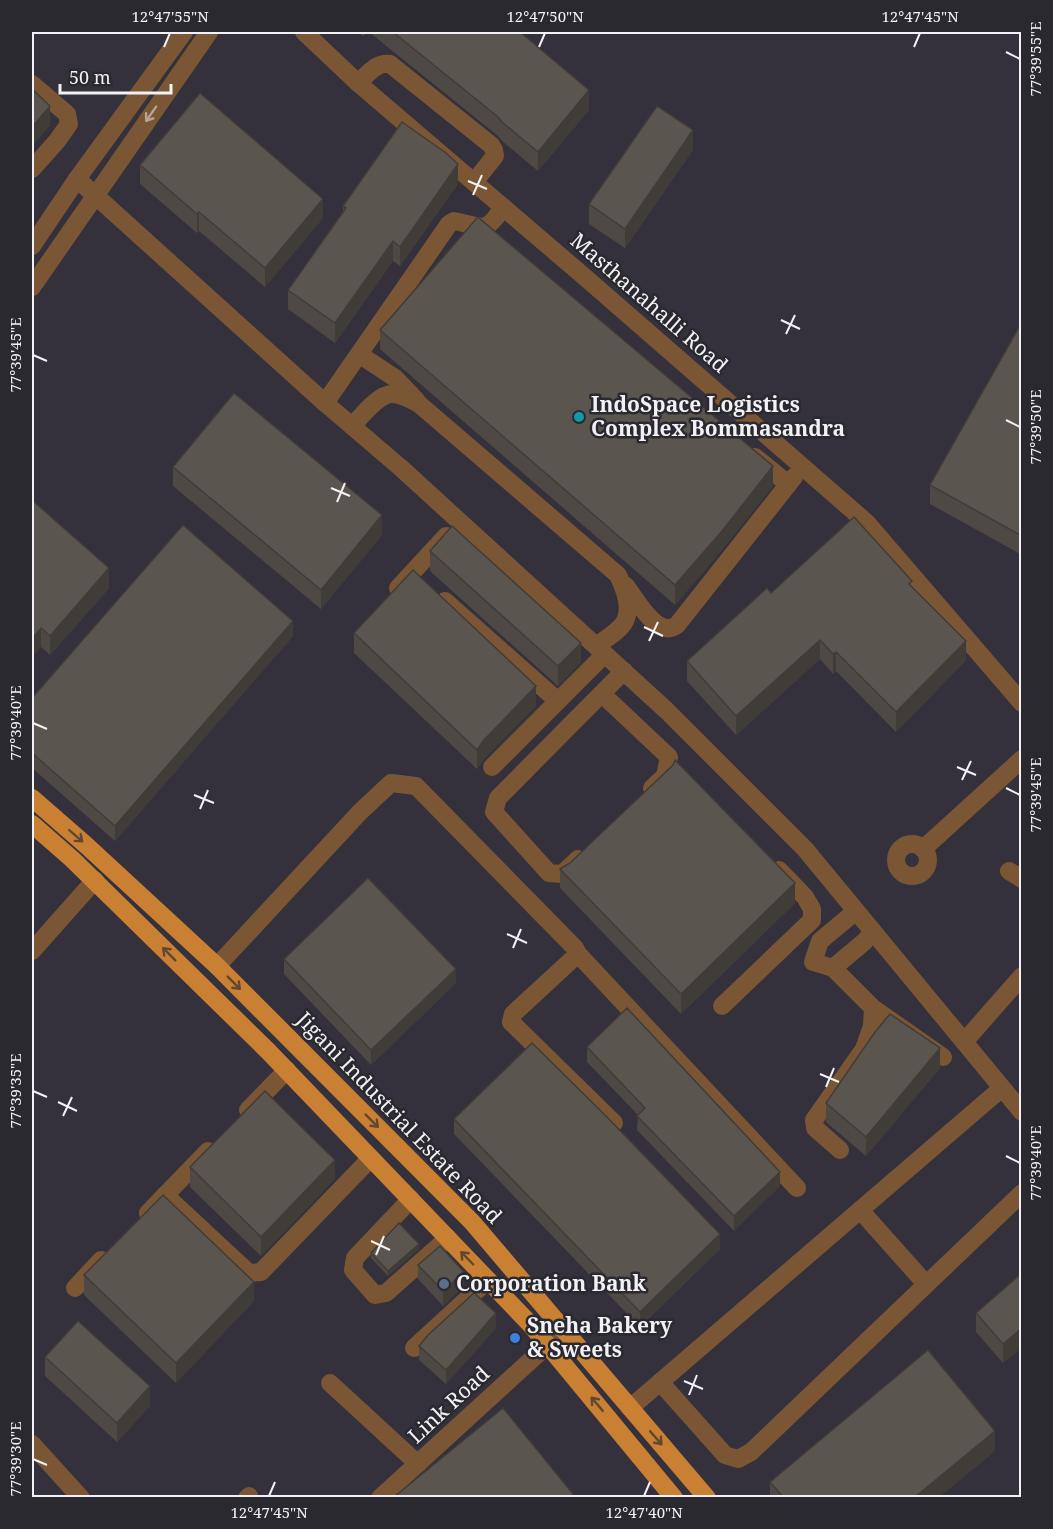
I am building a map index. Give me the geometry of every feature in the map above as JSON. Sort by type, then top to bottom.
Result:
[{"type":"main road","name":"Jigani Industrial Estate Road","points":[[32,798],[217,966],[472,1222],[707,1497]]},
{"type":"main road","points":[[32,824],[95,880],[287,1070],[411,1199],[531,1325],[674,1497]]},
{"type":"street","points":[[32,246],[77,179],[183,32]]},
{"type":"street","points":[[32,287],[209,32]]},
{"type":"street","name":"Masthanahalli Road","points":[[304,32],[358,83],[866,522],[1022,703]]},
{"type":"street","points":[[358,83],[377,65],[390,64],[491,145],[495,156],[474,182]]},
{"type":"street","points":[[32,84],[67,114],[69,124],[32,169]]},
{"type":"street","points":[[77,179],[325,403],[401,468],[666,710],[805,849],[1022,1112]]},
{"type":"street","points":[[325,403],[449,224],[454,221],[489,231],[503,207]]},
{"type":"street","points":[[360,355],[395,378],[419,404],[618,575],[653,621],[667,629],[672,628],[684,615],[803,466]]},
{"type":"street","points":[[352,426],[378,399],[390,394],[419,404]]},
{"type":"street","points":[[769,437],[748,451],[788,484]]},
{"type":"street","points":[[389,598],[421,580],[459,521]]},
{"type":"street","points":[[492,767],[558,701],[625,621],[626,598],[618,575]]},
{"type":"street","points":[[421,580],[558,701]]},
{"type":"street","points":[[588,850],[562,874],[549,873],[494,812],[498,798],[624,671]]},
{"type":"street","points":[[602,694],[686,773]]},
{"type":"street","points":[[639,801],[665,776],[669,757]]},
{"type":"street","points":[[924,849],[1022,759]]},
{"type":"street","points":[[217,966],[360,812],[391,783],[416,786],[576,948],[578,954],[797,1188]]},
{"type":"street","points":[[722,1006],[812,920],[812,909],[805,897],[765,856]]},
{"type":"street","points":[[32,951],[95,880]]},
{"type":"street","points":[[856,911],[820,941],[813,962],[833,968],[873,1008],[943,1057]]},
{"type":"street","points":[[833,968],[873,932]]},
{"type":"street","points":[[578,954],[513,1014],[511,1022],[614,1123]]},
{"type":"street","points":[[963,1042],[1022,976]]},
{"type":"street","points":[[840,1150],[815,1128],[814,1120],[864,1049],[872,1026],[873,1008]]},
{"type":"street","points":[[240,1118],[287,1070]]},
{"type":"street","points":[[630,1408],[1002,1089]]},
{"type":"street","points":[[132,1229],[223,1135]]},
{"type":"street","points":[[165,1195],[249,1274],[261,1272],[371,1158]]},
{"type":"street","points":[[660,1382],[725,1455],[738,1460],[751,1452],[1022,1193]]},
{"type":"street","points":[[411,1199],[355,1258],[353,1270],[375,1295],[386,1293],[448,1238]]},
{"type":"street","points":[[860,1210],[926,1284]]},
{"type":"street","points":[[75,1288],[116,1246]]},
{"type":"street","points":[[414,1348],[488,1280]]},
{"type":"street","name":"Link Road","points":[[381,1497],[564,1330]]},
{"type":"street","points":[[330,1383],[418,1464]]},
{"type":"street","points":[[32,1444],[81,1497]]},
{"type":"shaded area","points":[[32,32],[1021,32],[1021,1497],[32,1497]]},
{"type":"building","points":[[393,32],[520,32],[589,90],[538,152]]},
{"type":"building","points":[[32,89],[50,106],[32,127]]},
{"type":"building","points":[[200,93],[323,199],[265,268],[140,165]]},
{"type":"building","points":[[657,106],[693,130],[625,229],[589,204]]},
{"type":"building","points":[[402,122],[458,164],[400,247],[393,241],[335,323],[288,290],[346,208],[343,206]]},
{"type":"building","name":"IndoSpace Logistics Complex Bommasandra","points":[[477,218],[773,466],[722,531],[675,585],[380,330]]},
{"type":"building","points":[[1022,322],[1022,536],[930,485]]},
{"type":"building","points":[[234,393],[382,515],[321,590],[173,467]]},
{"type":"building","points":[[32,500],[109,568],[50,636],[41,628],[32,639]]},
{"type":"building","points":[[854,517],[912,581],[909,584],[966,641],[896,712],[836,652],[833,654],[820,640],[736,716],[687,661],[767,588],[771,593]]},
{"type":"building","points":[[183,525],[293,621],[115,826],[32,753],[32,698]]},
{"type":"building","points":[[452,526],[581,643],[558,666],[430,551]]},
{"type":"building","points":[[413,570],[536,686],[477,750],[354,633]]},
{"type":"building","points":[[675,760],[795,883],[681,994],[560,869],[570,863],[673,765]]},
{"type":"building","points":[[368,878],[456,969],[371,1050],[284,959]]},
{"type":"building","points":[[627,1008],[780,1172],[734,1216],[637,1116],[645,1108],[587,1047]]},
{"type":"building","points":[[890,1014],[940,1048],[866,1137],[826,1103]]},
{"type":"building","points":[[532,1043],[720,1234],[640,1312],[454,1119]]},
{"type":"building","points":[[265,1091],[335,1160],[261,1237],[190,1167]]},
{"type":"building","points":[[163,1195],[254,1282],[176,1363],[84,1275]]},
{"type":"building","points":[[399,1223],[419,1244],[388,1271],[371,1253]]},
{"type":"building","points":[[440,1246],[464,1272],[443,1291],[418,1265]]},
{"type":"building","points":[[1022,1273],[1022,1328],[1003,1344],[976,1313]]},
{"type":"building","points":[[474,1293],[496,1313],[446,1370],[419,1346]]},
{"type":"building","points":[[78,1321],[150,1386],[117,1423],[45,1357]]},
{"type":"building","points":[[928,1350],[995,1431],[915,1497],[783,1497],[770,1482]]},
{"type":"building","points":[[503,1408],[573,1494],[569,1497],[394,1497]]},
{"type":"place","name":"IndoSpace Logistics Complex Bommasandra","points":[[579,417]]},
{"type":"place","name":"Corporation Bank","points":[[444,1284]]},
{"type":"place","name":"Sneha Bakery & Sweets","points":[[515,1338]]}]
